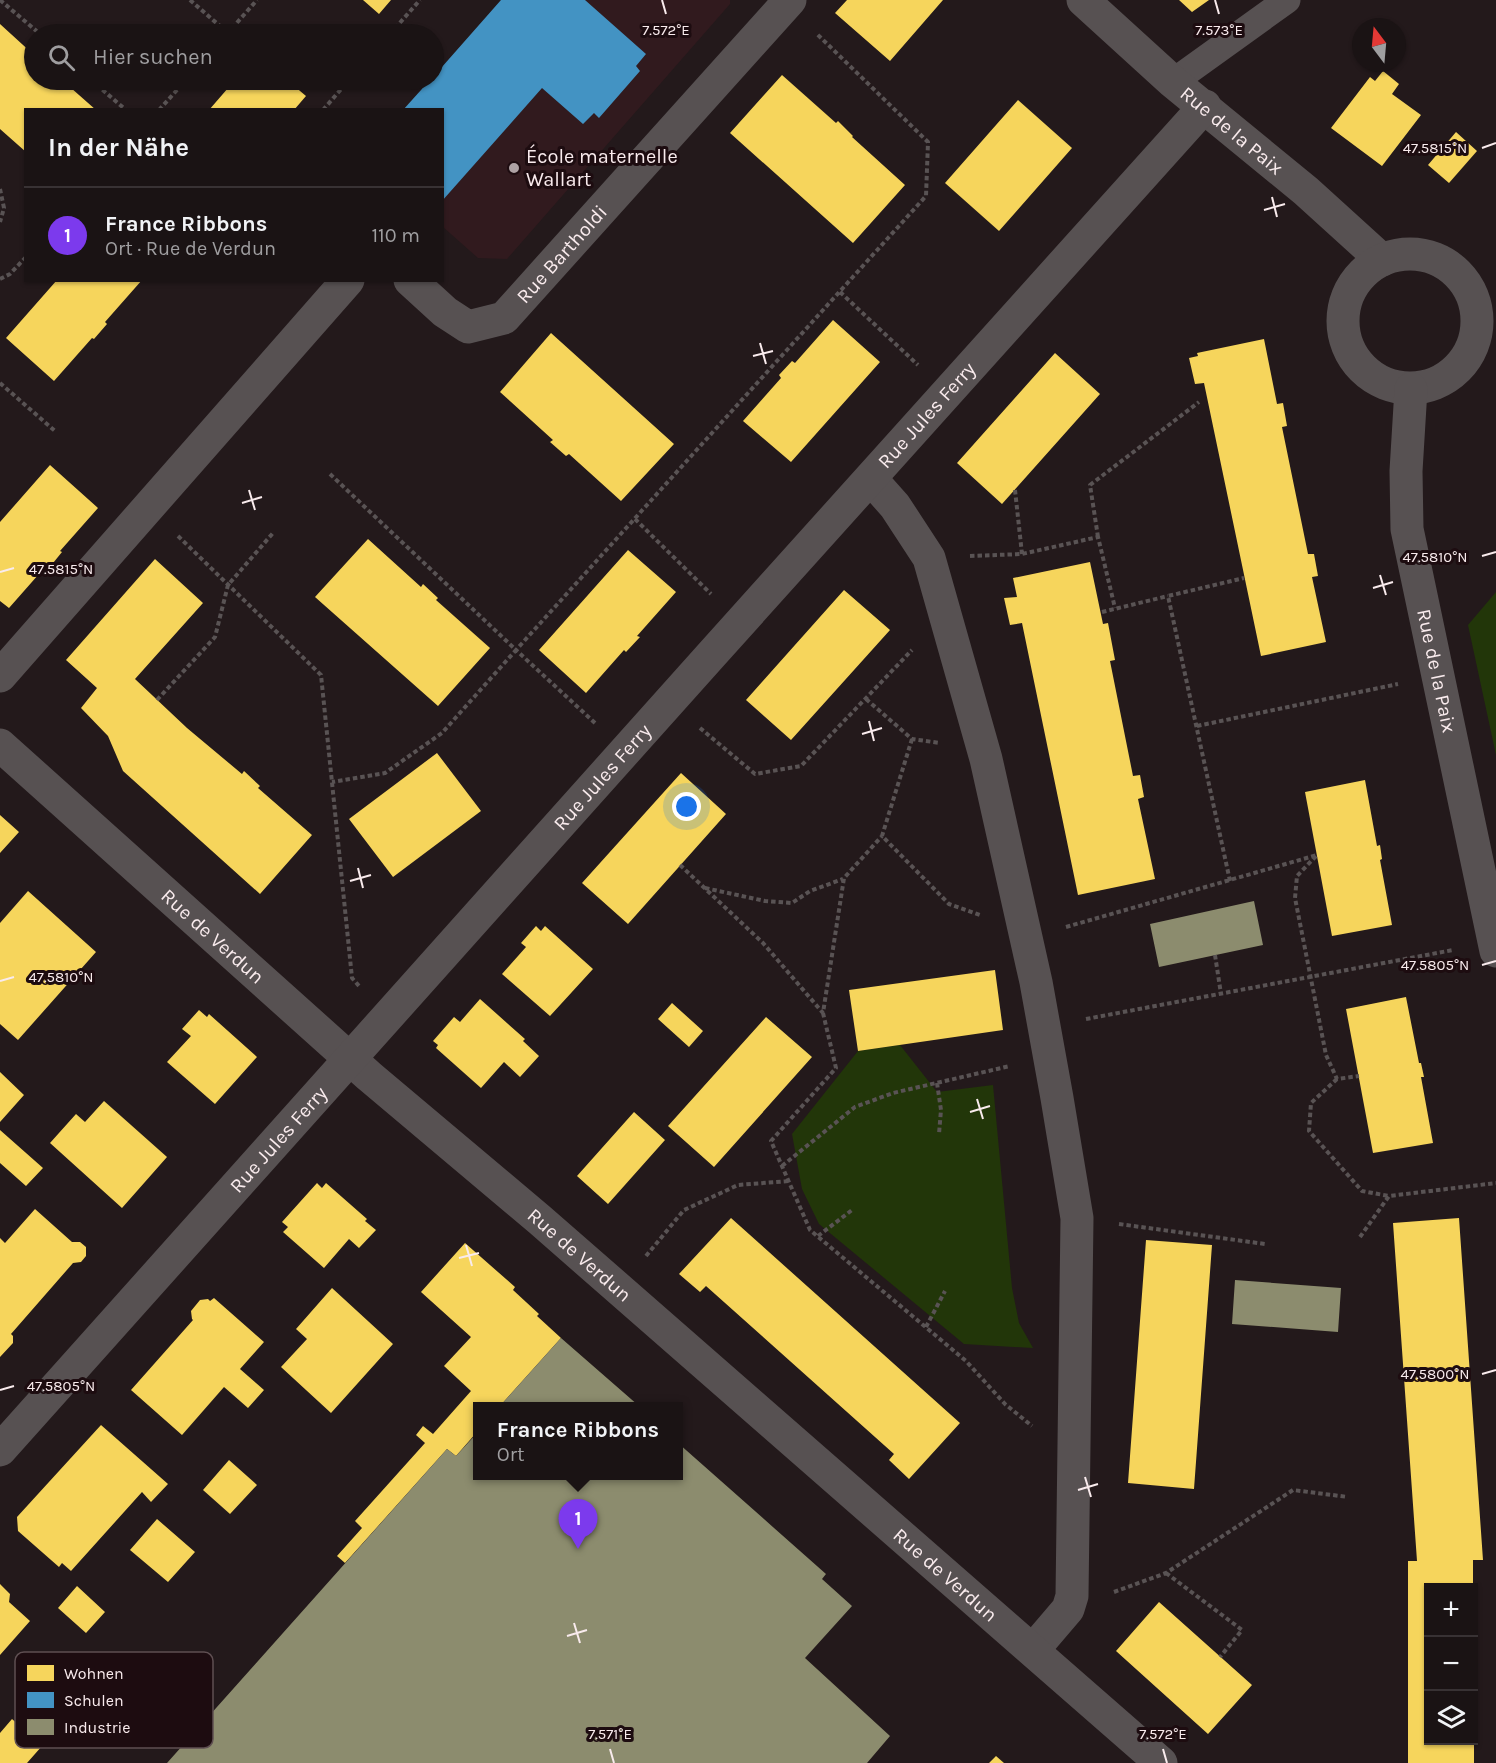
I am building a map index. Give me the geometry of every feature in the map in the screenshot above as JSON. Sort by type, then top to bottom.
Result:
[{"type":"street","name":"Rue Bartholdi","points":[[412,282],[445,312],[468,327],[504,318],[790,0]]},
{"type":"street","name":"Rue de la Paix","points":[[1083,0],[1173,82],[1306,191],[1382,260]]},
{"type":"street","name":"Rue Jules Ferry","points":[[0,1450],[1204,106]]},
{"type":"street","points":[[1402,254],[1424,254],[1444,261],[1460,275],[1487,315],[1468,357],[1453,374],[1433,385],[1411,389],[1388,385],[1368,374],[1353,357],[1344,336],[1343,313],[1349,291],[1363,272],[1382,260],[1402,254]]},
{"type":"street","points":[[0,676],[346,282]]},
{"type":"street","name":"Rue de la Paix","points":[[1411,389],[1406,471],[1407,529],[1495,947]]},
{"type":"street","points":[[871,479],[895,506],[929,558],[946,615],[983,749],[1023,925],[1077,1218],[1072,1596],[1068,1609],[1033,1650]]},
{"type":"street","name":"Rue de Verdun","points":[[0,745],[350,1059],[619,1288],[1161,1763]]},
{"type":"lane","points":[[1173,82],[1287,0]]},
{"type":"path","points":[[0,0],[28,24]]},
{"type":"path","points":[[190,0],[216,24]]},
{"type":"path","points":[[236,24],[257,0]]},
{"type":"path","points":[[399,24],[420,0]]},
{"type":"path","points":[[332,782],[385,773],[442,733],[926,196],[928,142],[810,27]]},
{"type":"path","points":[[103,90],[124,108]]},
{"type":"path","points":[[161,108],[177,90]]},
{"type":"path","points":[[325,108],[341,90]]},
{"type":"path","points":[[0,189],[4,208],[0,222]]},
{"type":"path","points":[[0,279],[10,274],[24,259]]},
{"type":"path","points":[[840,292],[946,392]]},
{"type":"path","points":[[0,383],[55,431]]},
{"type":"path","points":[[1115,608],[1098,537],[1090,485],[1199,402]]},
{"type":"path","points":[[330,474],[625,750]]},
{"type":"path","points":[[1015,490],[1022,554]]},
{"type":"path","points":[[147,507],[321,675],[352,978],[389,1016]]},
{"type":"path","points":[[635,519],[739,623]]},
{"type":"path","points":[[157,700],[215,637],[228,585],[273,533]]},
{"type":"path","points":[[929,558],[1022,554],[1098,537]]},
{"type":"path","points":[[1102,612],[1244,578]]},
{"type":"path","points":[[1168,596],[1230,881]]},
{"type":"path","points":[[669,702],[755,774],[801,765],[946,615]]},
{"type":"path","points":[[1197,726],[1437,675]]},
{"type":"path","points":[[866,699],[912,739],[983,749]]},
{"type":"path","points":[[704,888],[765,901],[792,903],[810,891],[843,878],[882,836],[912,739]]},
{"type":"path","points":[[882,836],[949,904],[975,915],[997,917],[1023,925],[1071,926],[1317,855],[1297,876],[1295,897],[1326,1055],[1336,1080]]},
{"type":"path","points":[[680,865],[763,943],[823,1013]]},
{"type":"path","points":[[843,878],[823,1013],[836,1068],[771,1141],[810,1230],[966,1361],[1005,1404],[1074,1461]]},
{"type":"path","points":[[782,1166],[855,1107],[893,1093],[936,1083],[1046,1042],[1221,994],[1495,947]]},
{"type":"path","points":[[1215,955],[1221,994]]},
{"type":"path","points":[[1359,1076],[1336,1080],[1311,1103],[1309,1131],[1362,1191],[1389,1196],[1496,1183]]},
{"type":"path","points":[[936,1083],[940,1110],[939,1134]]},
{"type":"path","points":[[619,1288],[684,1210],[738,1185],[789,1181]]},
{"type":"path","points":[[1360,1237],[1389,1196]]},
{"type":"path","points":[[818,1236],[852,1210]]},
{"type":"path","points":[[1077,1218],[1265,1244]]},
{"type":"path","points":[[926,1327],[945,1291]]},
{"type":"path","points":[[1068,1609],[1166,1573],[1293,1490],[1348,1497]]},
{"type":"path","points":[[1166,1573],[1242,1630],[1220,1657]]},
{"type":"shaded area","name":"École maternelle Wallart","points":[[501,0],[730,0],[730,4],[507,259],[478,258],[444,228],[444,108],[405,108],[421,90],[444,90],[444,65]]},
{"type":"green space","points":[[1496,592],[1496,755],[1468,625]]},
{"type":"green space","points":[[900,1045],[937,1092],[993,1085],[1012,1288],[1019,1323],[1033,1348],[964,1344],[819,1224],[802,1189],[792,1134],[858,1051]]},
{"type":"building: Wohnen","points":[[363,0],[391,0],[379,14]]},
{"type":"building: Wohnen","points":[[847,0],[943,0],[890,61],[835,13]]},
{"type":"building: Wohnen","points":[[1179,0],[1209,0],[1192,12]]},
{"type":"building: Wohnen","points":[[0,24],[24,46],[24,90],[73,90],[94,108],[24,108],[24,150],[0,129]]},
{"type":"building: Wohnen","points":[[1384,72],[1399,84],[1392,94],[1421,115],[1382,166],[1331,128],[1370,77],[1375,81]]},
{"type":"building: Wohnen","points":[[782,75],[836,123],[838,121],[852,137],[905,185],[853,243],[730,133]]},
{"type":"building: Wohnen","points":[[226,90],[299,90],[306,96],[296,108],[211,108]]},
{"type":"building: Wohnen","points":[[1018,100],[1072,148],[999,231],[945,183]]},
{"type":"building: Wohnen","points":[[1456,132],[1477,151],[1449,183],[1428,165]]},
{"type":"building: Wohnen","points":[[55,282],[140,282],[105,322],[107,324],[94,339],[92,338],[54,381],[6,338]]},
{"type":"building: Wohnen","points":[[833,320],[880,362],[791,462],[743,421],[781,378],[779,375],[792,361],[795,363]]},
{"type":"building: Wohnen","points":[[551,333],[674,444],[621,501],[569,454],[566,456],[550,442],[553,440],[500,392]]},
{"type":"building: Wohnen","points":[[1264,339],[1277,404],[1283,403],[1287,426],[1282,427],[1308,554],[1314,554],[1318,576],[1312,577],[1326,642],[1261,656],[1204,383],[1195,384],[1189,358],[1198,356],[1197,353]]},
{"type":"building: Wohnen","points":[[1055,353],[1100,394],[1002,504],[957,463]]},
{"type":"building: Wohnen","points":[[50,465],[98,508],[60,551],[62,552],[49,568],[46,566],[9,608],[0,601],[0,522]]},
{"type":"building: Wohnen","points":[[368,539],[421,587],[423,584],[438,598],[436,600],[490,648],[438,706],[315,597]]},
{"type":"building: Wohnen","points":[[628,550],[676,592],[637,636],[640,637],[626,652],[624,650],[586,693],[539,650]]},
{"type":"building: Wohnen","points":[[155,559],[203,603],[135,679],[187,728],[242,774],[244,771],[260,786],[258,788],[312,835],[260,894],[123,771],[108,736],[81,708],[97,688],[66,660]]},
{"type":"building: Wohnen","points":[[1090,562],[1103,624],[1108,623],[1115,660],[1110,661],[1133,776],[1140,775],[1144,797],[1138,799],[1155,879],[1078,895],[1022,623],[1010,625],[1004,598],[1017,597],[1013,578]]},
{"type":"building: Wohnen","points":[[844,590],[890,630],[791,740],[746,700]]},
{"type":"building: Wohnen","points":[[437,753],[481,811],[393,877],[349,819]]},
{"type":"building: Wohnen","points":[[681,773],[726,814],[628,924],[582,883]]},
{"type":"building: Wohnen","points":[[1365,780],[1377,846],[1380,845],[1382,859],[1380,860],[1392,925],[1332,936],[1305,792]]},
{"type":"building: Wohnen","points":[[0,815],[19,832],[0,853]]},
{"type":"building: Wohnen","points":[[28,891],[96,952],[18,1040],[0,1024],[0,923]]},
{"type":"building: Wohnen","points":[[536,926],[541,931],[545,926],[593,969],[550,1016],[502,974],[526,947],[521,943]]},
{"type":"building: Wohnen","points":[[995,970],[1003,1030],[858,1051],[849,990]]},
{"type":"building: Wohnen","points":[[1406,997],[1419,1063],[1421,1063],[1424,1077],[1421,1077],[1433,1143],[1373,1153],[1346,1009]]},
{"type":"building: Wohnen","points":[[480,999],[525,1039],[523,1041],[539,1056],[520,1077],[504,1062],[481,1088],[436,1048],[438,1045],[433,1041],[454,1017],[460,1022]]},
{"type":"building: Wohnen","points":[[672,1003],[703,1031],[689,1047],[658,1019]]},
{"type":"building: Wohnen","points":[[199,1010],[207,1017],[209,1014],[257,1057],[215,1104],[167,1062],[191,1036],[182,1029]]},
{"type":"building: Wohnen","points":[[766,1017],[812,1057],[714,1167],[668,1126]]},
{"type":"building: Wohnen","points":[[0,1072],[24,1095],[0,1122]]},
{"type":"building: Wohnen","points":[[104,1101],[167,1157],[122,1208],[50,1143],[76,1114],[85,1122]]},
{"type":"building: Wohnen","points":[[634,1112],[665,1140],[608,1204],[577,1176]]},
{"type":"building: Wohnen","points":[[0,1130],[43,1168],[26,1186],[0,1163]]},
{"type":"building: Wohnen","points":[[317,1183],[322,1188],[326,1183],[367,1219],[365,1221],[376,1230],[359,1248],[349,1239],[324,1268],[283,1232],[288,1227],[282,1222]]},
{"type":"building: Wohnen","points":[[35,1209],[72,1242],[80,1242],[86,1247],[86,1256],[81,1262],[73,1263],[11,1334],[13,1343],[0,1357],[0,1238],[5,1243]]},
{"type":"building: Wohnen","points":[[731,1218],[960,1423],[909,1479],[889,1460],[894,1454],[706,1286],[700,1292],[679,1274]]},
{"type":"building: Wohnen","points":[[1459,1218],[1483,1560],[1473,1560],[1473,1583],[1424,1583],[1424,1745],[1474,1745],[1474,1763],[1408,1763],[1408,1561],[1417,1561],[1393,1223]]},
{"type":"building: Wohnen","points":[[1146,1240],[1212,1245],[1194,1489],[1128,1483]]},
{"type":"building: Wohnen","points":[[465,1243],[515,1287],[513,1290],[561,1338],[504,1402],[473,1402],[473,1437],[456,1456],[447,1449],[345,1563],[337,1556],[362,1528],[355,1521],[425,1443],[416,1435],[423,1426],[433,1434],[471,1391],[444,1366],[471,1337],[421,1292]]},
{"type":"building: Wohnen","points":[[332,1288],[393,1344],[331,1413],[281,1367],[307,1339],[296,1329]]},
{"type":"building: Wohnen","points":[[214,1298],[264,1342],[240,1369],[264,1390],[248,1408],[224,1387],[182,1435],[131,1390],[193,1320],[191,1311],[200,1300],[210,1301]]},
{"type":"building: Wohnen","points":[[101,1425],[168,1484],[151,1502],[142,1492],[71,1571],[62,1563],[59,1567],[18,1531],[17,1517]]},
{"type":"building: Wohnen","points":[[229,1460],[257,1485],[230,1514],[203,1490]]},
{"type":"building: Wohnen","points":[[157,1519],[195,1552],[168,1582],[130,1550]]},
{"type":"building: Wohnen","points":[[0,1584],[10,1594],[9,1602],[30,1621],[0,1655]]},
{"type":"building: Wohnen","points":[[77,1586],[105,1612],[86,1633],[58,1608]]},
{"type":"building: Wohnen","points":[[1159,1602],[1252,1685],[1208,1734],[1116,1651]]},
{"type":"building: Wohnen","points":[[12,1719],[15,1722],[15,1748],[40,1748],[27,1763],[0,1763],[0,1733]]},
{"type":"building: Wohnen","points":[[996,1756],[1004,1763],[989,1763]]},
{"type":"building: Schulen","points":[[501,0],[585,0],[646,54],[636,66],[640,71],[599,118],[594,113],[583,124],[542,88],[444,199],[444,108],[405,108],[421,90],[444,90],[444,65]]},
{"type":"building: Industrie","points":[[1254,901],[1263,945],[1159,967],[1150,924]]},
{"type":"building: Industrie","points":[[1235,1280],[1341,1288],[1338,1332],[1232,1324]]},
{"type":"building: Industrie","points":[[561,1338],[634,1402],[504,1402]]},
{"type":"building: Industrie","points":[[473,1437],[473,1480],[683,1480],[683,1447],[826,1574],[822,1579],[852,1606],[805,1658],[890,1736],[867,1763],[167,1763],[180,1748],[213,1748],[213,1711],[447,1449],[456,1456]]},
{"type":"place","name":"École maternelle Wallart","points":[[514,168]]},
{"type":"place","name":"France Ribbons","points":[[578,1549]]}]
